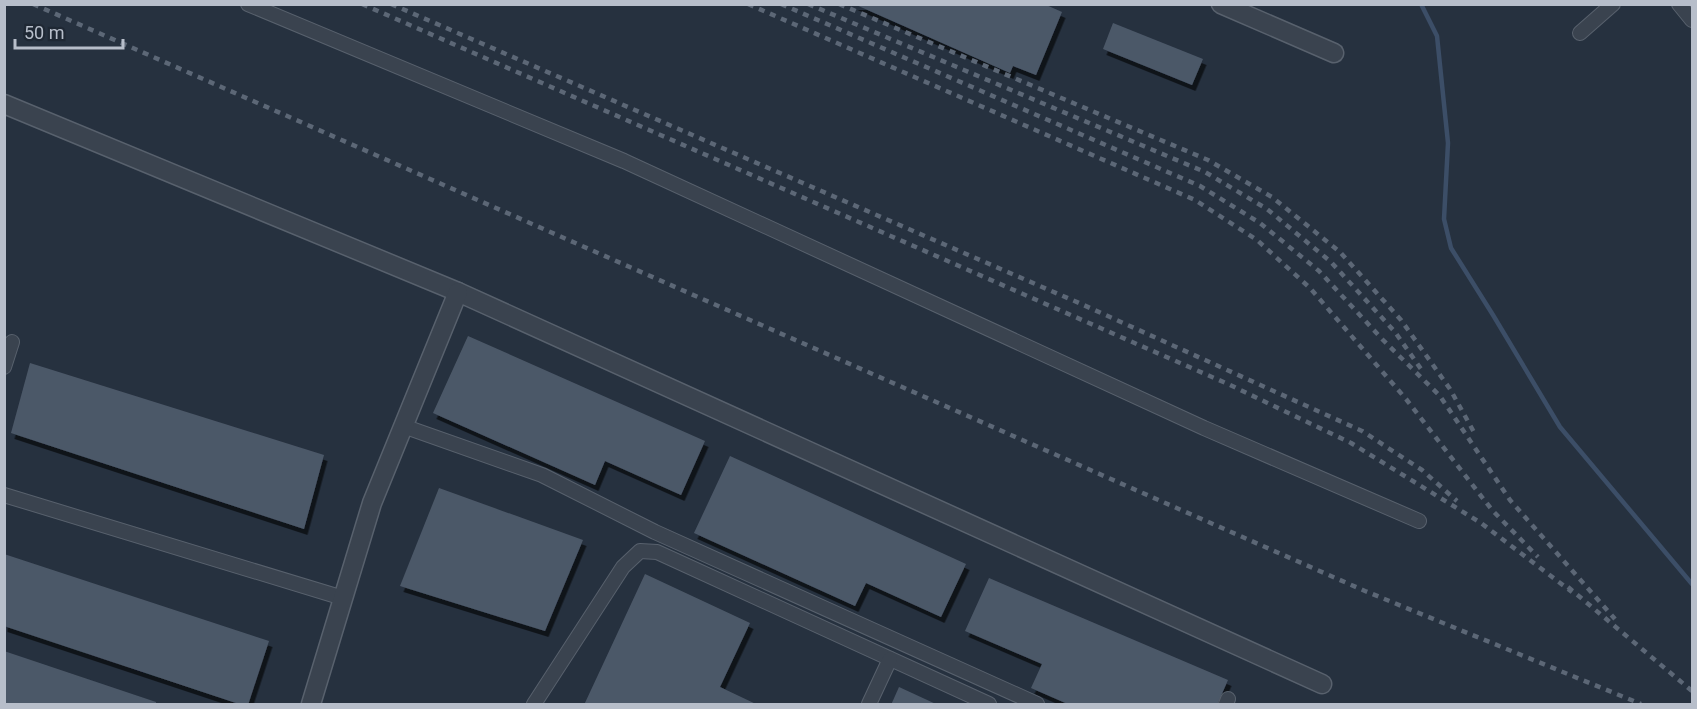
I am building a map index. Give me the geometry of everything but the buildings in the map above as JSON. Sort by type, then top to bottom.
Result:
[{"type":"street","points":[[248,4],[624,161],[1204,428],[1419,521]]},
{"type":"street","points":[[1221,4],[1334,53]]},
{"type":"street","points":[[1581,33],[1613,4]]},
{"type":"street","points":[[1679,4],[1692,20]]},
{"type":"street","points":[[4,104],[458,292],[1322,684]]},
{"type":"street","points":[[311,705],[372,503],[458,292]]},
{"type":"street","points":[[4,367],[12,342]]},
{"type":"street","points":[[403,426],[542,475],[655,532],[1036,705]]},
{"type":"street","points":[[4,495],[343,598]]},
{"type":"street","points":[[534,705],[623,567],[640,551],[657,552],[989,705]]},
{"type":"street","points":[[869,705],[890,659]]},
{"type":"waterway","points":[[1421,4],[1437,36],[1448,143],[1444,219],[1451,248],[1560,427],[1692,584]]},
{"type":"railway","points":[[33,4],[1365,591],[1641,704]]},
{"type":"railway","points":[[362,4],[1228,384],[1351,443],[1481,523],[1572,592]]},
{"type":"railway","points":[[391,4],[1079,303],[1362,431],[1422,470],[1457,501]]},
{"type":"railway","points":[[748,4],[1195,200],[1257,240],[1310,288],[1406,399],[1492,510],[1538,557]]},
{"type":"railway","points":[[781,4],[1200,186],[1260,223],[1319,271],[1383,340],[1440,396],[1510,500],[1615,619]]},
{"type":"railway","points":[[808,4],[1205,172],[1267,209],[1331,262],[1395,332],[1421,369]]},
{"type":"railway","points":[[839,4],[1208,160],[1272,197],[1340,252],[1401,320],[1450,389],[1475,434]]},
{"type":"railway","points":[[1568,587],[1692,691]]}]
